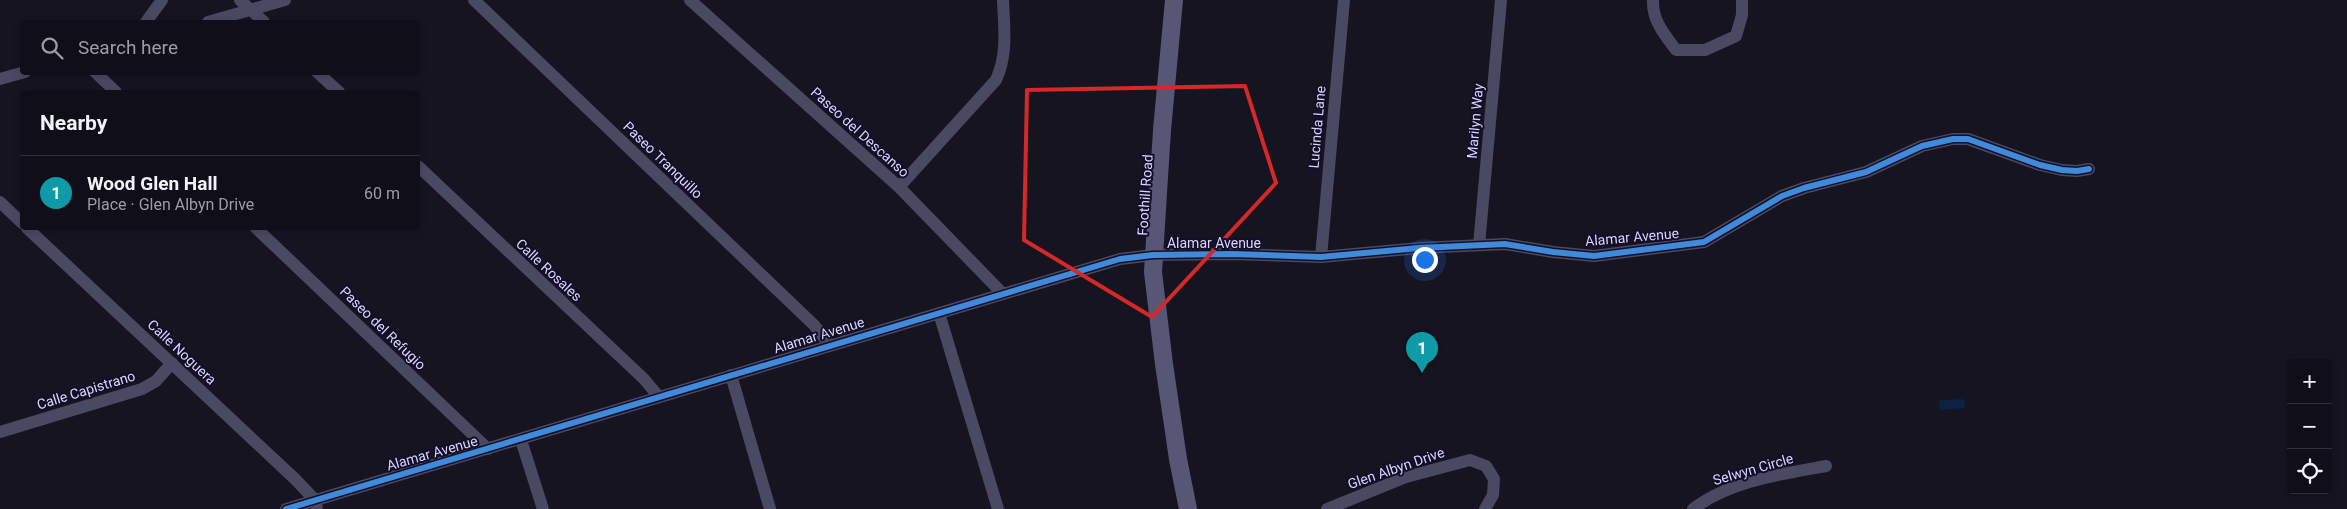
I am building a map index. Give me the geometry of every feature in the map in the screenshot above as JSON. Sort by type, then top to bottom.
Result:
[{"type":"main road","name":"Foothill Road","points":[[1174,0],[1153,255],[1164,364],[1188,509]]},
{"type":"street","points":[[147,20],[162,0]]},
{"type":"street","points":[[240,0],[262,20]]},
{"type":"street","points":[[215,20],[286,0]]},
{"type":"street","name":"Paseo Tranquillo","points":[[474,0],[814,326],[829,344]]},
{"type":"street","name":"Paseo del Descanso","points":[[690,0],[899,187],[1003,294]]},
{"type":"street","points":[[899,187],[996,80],[1002,68],[1005,46],[1003,0]]},
{"type":"street","name":"Lucinda Lane","points":[[1321,257],[1344,0]]},
{"type":"street","name":"Marilyn Way","points":[[1479,245],[1501,0]]},
{"type":"street","points":[[1653,0],[1652,11],[1660,29],[1676,50],[1705,50],[1736,36],[1742,15],[1742,0]]},
{"type":"street","points":[[0,79],[20,73]]},
{"type":"street","points":[[98,75],[114,90]]},
{"type":"street","points":[[321,75],[337,90]]},
{"type":"street","name":"Alamar Avenue","points":[[286,509],[316,505],[488,449],[829,344],[1120,258],[1153,255],[1232,254],[1321,257],[1506,244],[1594,256],[1704,242],[1782,196],[1804,188],[1866,172],[1922,146],[1953,139],[1968,139],[2040,165],[2062,170],[2077,172],[2089,168]]},
{"type":"street","name":"Calle Rosales","points":[[420,168],[644,380],[659,397]]},
{"type":"street","points":[[0,202],[20,221]]},
{"type":"street","name":"Calle Noguera","points":[[30,230],[172,363],[316,505]]},
{"type":"street","name":"Paseo del Refugio","points":[[258,230],[488,449]]},
{"type":"street","points":[[939,313],[998,509]]},
{"type":"street","name":"Calle Capistrano","points":[[0,432],[142,389],[156,381],[172,363]]},
{"type":"street","points":[[731,375],[770,509]]},
{"type":"street","points":[[521,440],[543,509]]},
{"type":"street","name":"Glen Albyn Drive","points":[[1327,509],[1406,477],[1470,460],[1486,466],[1494,479],[1493,495],[1485,509]]},
{"type":"street","name":"Selwyn Circle","points":[[1693,509],[1713,495],[1745,484],[1826,466]]},
{"type":"highlighted area","points":[[1245,86],[1276,183],[1152,317],[1024,240],[1027,90]]},
{"type":"water","points":[[1964,399],[1965,408],[1940,410],[1939,400]]},
{"type":"cycle path","points":[[286,509],[1120,259],[1153,255],[1232,254],[1321,257],[1419,248],[1505,244],[1553,252],[1594,256],[1704,242],[1782,196],[1804,188],[1866,172],[1922,146],[1953,139],[1968,139],[2040,165],[2062,170],[2077,171],[2089,169]]},
{"type":"place","name":"Wood Glen Hall","points":[[1422,373]]}]
